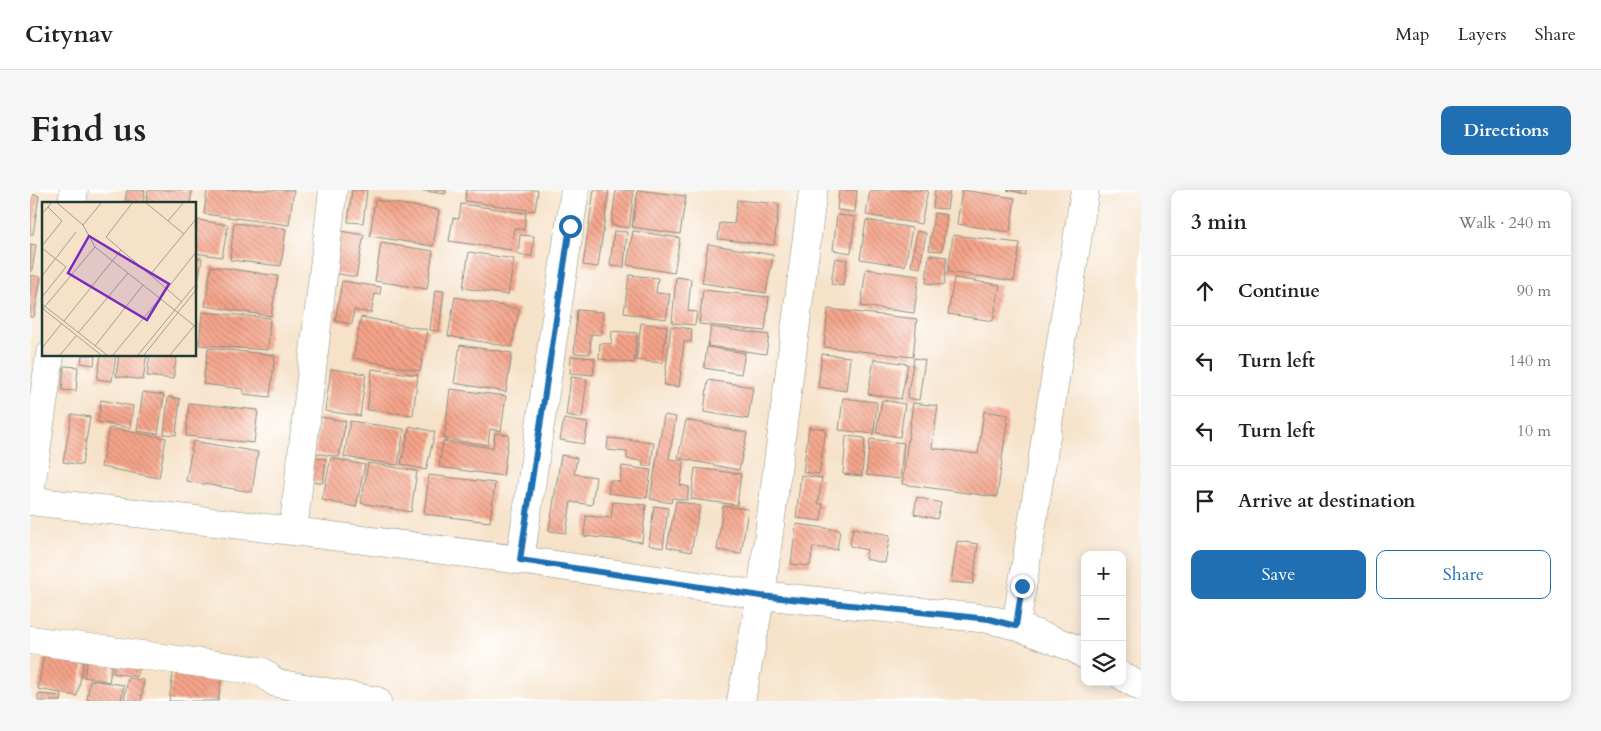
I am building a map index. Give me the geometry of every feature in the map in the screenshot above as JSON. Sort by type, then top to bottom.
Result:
[{"type":"street","points":[[293,532],[333,190]]},
{"type":"street","points":[[520,560],[575,190]]},
{"type":"street","points":[[741,701],[761,596],[813,190]]},
{"type":"street","points":[[1016,626],[1085,190]]},
{"type":"street","points":[[30,494],[50,356]]},
{"type":"street","points":[[30,501],[520,560],[761,596],[989,619],[1016,626],[1081,652]]},
{"type":"street","points":[[30,640],[261,671],[275,692],[377,701]]},
{"type":"street","points":[[1126,678],[1141,687]]},
{"type":"building","points":[[127,190],[145,190],[143,202],[125,201]]},
{"type":"building","points":[[148,190],[192,190],[190,202],[146,202]]},
{"type":"building","points":[[207,190],[294,190],[289,225],[204,214]]},
{"type":"building","points":[[352,190],[367,190],[363,223],[348,222]]},
{"type":"building","points":[[418,190],[446,190],[445,194]]},
{"type":"building","points":[[466,190],[538,190],[535,211],[465,201]]},
{"type":"building","points":[[594,190],[609,190],[598,267],[583,265]]},
{"type":"building","points":[[616,190],[634,190],[629,228],[611,225]]},
{"type":"building","points":[[638,190],[686,196],[680,234],[632,227]]},
{"type":"building","points":[[839,190],[857,190],[855,212],[837,210]]},
{"type":"building","points":[[870,190],[928,190],[921,224],[866,215]]},
{"type":"building","points":[[935,190],[950,190],[947,209],[933,208]]},
{"type":"building","points":[[962,190],[1015,198],[1010,232],[957,224]]},
{"type":"building","points":[[1007,190],[1026,190],[1026,194]]},
{"type":"building","points":[[30,194],[39,196],[33,234],[30,234]]},
{"type":"building","points":[[375,200],[439,210],[433,246],[370,236]]},
{"type":"building","points":[[737,200],[779,204],[774,245],[718,239],[720,223],[734,224]]},
{"type":"building","points":[[461,204],[526,213],[524,230],[514,228],[511,250],[449,241],[453,218],[459,219]]},
{"type":"building","points":[[934,213],[947,215],[942,251],[929,250]]},
{"type":"building","points":[[837,215],[855,217],[851,253],[833,250]]},
{"type":"building","points":[[198,220],[228,225],[222,257],[196,253]]},
{"type":"building","points":[[866,220],[912,228],[905,266],[860,259]]},
{"type":"building","points":[[234,223],[286,229],[281,266],[230,260]]},
{"type":"building","points":[[340,231],[364,235],[356,277],[333,273]]},
{"type":"building","points":[[614,231],[627,232],[624,267],[610,266]]},
{"type":"building","points":[[633,231],[680,238],[674,273],[627,265]]},
{"type":"building","points":[[917,231],[926,233],[920,268],[911,266]]},
{"type":"building","points":[[520,235],[534,236],[532,256],[518,255]]},
{"type":"building","points":[[953,235],[1020,243],[1014,281],[948,272]]},
{"type":"building","points":[[381,243],[433,251],[427,289],[375,281]]},
{"type":"building","points":[[30,244],[36,245],[32,271],[30,271]]},
{"type":"building","points":[[708,244],[773,255],[766,293],[702,283]]},
{"type":"building","points":[[469,252],[514,259],[508,295],[463,288]]},
{"type":"building","points":[[929,255],[947,257],[944,285],[926,283]]},
{"type":"building","points":[[196,258],[202,258],[196,298]]},
{"type":"building","points":[[835,258],[847,260],[843,286],[831,284]]},
{"type":"building","points":[[211,266],[278,276],[271,316],[205,306]]},
{"type":"building","points":[[866,269],[919,276],[914,313],[861,306]]},
{"type":"building","points":[[30,275],[41,277],[34,317],[30,317]]},
{"type":"building","points":[[629,275],[658,278],[656,293],[670,294],[666,319],[624,313]]},
{"type":"building","points":[[676,277],[691,279],[688,311],[697,312],[695,325],[672,323]]},
{"type":"building","points":[[954,278],[1000,285],[993,321],[948,314]]},
{"type":"building","points":[[342,281],[381,287],[380,294],[375,294],[371,313],[354,310],[352,324],[335,321]]},
{"type":"building","points":[[435,290],[444,291],[439,331],[430,330]]},
{"type":"building","points":[[703,290],[769,297],[765,331],[699,324]]},
{"type":"building","points":[[455,297],[519,309],[512,347],[448,336]]},
{"type":"building","points":[[828,309],[917,319],[913,357],[824,347]]},
{"type":"building","points":[[577,310],[603,312],[601,335],[591,334],[590,354],[574,353]]},
{"type":"building","points":[[202,312],[270,318],[268,350],[199,345]]},
{"type":"building","points":[[361,317],[428,330],[420,371],[353,358]]},
{"type":"building","points":[[641,323],[667,326],[662,363],[636,360]]},
{"type":"building","points":[[671,326],[692,329],[691,342],[684,342],[679,387],[664,385]]},
{"type":"building","points":[[711,327],[769,335],[766,354],[708,346]]},
{"type":"building","points":[[612,331],[637,333],[634,363],[599,359],[600,343],[611,344]]},
{"type":"building","points":[[460,345],[512,353],[506,392],[454,383]]},
{"type":"building","points":[[707,347],[745,353],[741,374],[704,368]]},
{"type":"building","points":[[208,348],[275,355],[270,397],[243,394],[244,389],[203,384]]},
{"type":"building","points":[[822,354],[850,357],[846,391],[818,387]]},
{"type":"building","points":[[82,356],[95,356],[94,365],[81,363]]},
{"type":"building","points":[[101,356],[116,356],[112,381],[97,379]]},
{"type":"building","points":[[119,356],[147,356],[143,380],[116,376]]},
{"type":"building","points":[[150,356],[177,356],[173,379],[147,376]]},
{"type":"building","points":[[571,356],[595,358],[593,375],[570,373]]},
{"type":"building","points":[[914,358],[925,360],[919,400],[907,398]]},
{"type":"building","points":[[874,359],[908,364],[901,399],[868,394]]},
{"type":"building","points":[[64,366],[78,367],[76,391],[62,390]]},
{"type":"building","points":[[331,369],[366,374],[360,416],[325,411]]},
{"type":"building","points":[[372,369],[418,375],[413,415],[367,410]]},
{"type":"building","points":[[571,377],[587,379],[582,418],[566,415]]},
{"type":"building","points":[[708,380],[753,387],[748,419],[704,412]]},
{"type":"building","points":[[450,389],[506,396],[501,431],[490,429],[488,445],[444,439]]},
{"type":"building","points":[[143,392],[164,395],[158,434],[137,431]]},
{"type":"building","points":[[168,397],[180,399],[176,435],[164,434]]},
{"type":"building","points":[[843,398],[877,402],[874,434],[839,430]]},
{"type":"building","points":[[101,400],[133,406],[130,428],[98,422]]},
{"type":"building","points":[[882,400],[905,404],[900,437],[876,433]]},
{"type":"building","points":[[189,403],[258,410],[254,443],[186,436]]},
{"type":"building","points":[[913,403],[938,406],[932,448],[978,454],[984,411],[1008,415],[997,497],[902,484]]},
{"type":"building","points":[[72,414],[90,417],[82,465],[63,462]]},
{"type":"building","points":[[664,415],[676,417],[669,459],[684,461],[680,485],[689,487],[687,500],[672,498],[671,503],[650,499]]},
{"type":"building","points":[[320,417],[346,421],[339,457],[315,453]]},
{"type":"building","points":[[564,419],[588,423],[584,444],[560,440]]},
{"type":"building","points":[[686,420],[747,433],[739,470],[678,458]]},
{"type":"building","points":[[350,421],[404,429],[398,465],[344,457]]},
{"type":"building","points":[[410,426],[435,432],[426,470],[401,464]]},
{"type":"building","points":[[809,427],[826,429],[819,474],[803,472]]},
{"type":"building","points":[[109,428],[166,438],[159,478],[101,467]]},
{"type":"building","points":[[495,433],[509,435],[503,476],[439,467],[443,441],[493,448]]},
{"type":"building","points":[[846,436],[865,438],[862,476],[843,474]]},
{"type":"building","points":[[608,438],[654,442],[651,466],[643,466],[643,461],[627,459],[627,452],[607,450]]},
{"type":"building","points":[[870,439],[904,443],[900,479],[866,475]]},
{"type":"building","points":[[193,441],[258,452],[252,492],[186,481]]},
{"type":"building","points":[[561,455],[577,458],[574,474],[596,477],[592,505],[571,502],[566,533],[549,531]]},
{"type":"building","points":[[313,458],[326,459],[323,483],[311,482]]},
{"type":"building","points":[[331,458],[365,465],[356,507],[322,500]]},
{"type":"building","points":[[368,463],[417,471],[411,512],[361,503]]},
{"type":"building","points":[[622,466],[651,470],[647,498],[608,493],[610,480],[620,482]]},
{"type":"building","points":[[695,468],[741,474],[737,505],[691,499]]},
{"type":"building","points":[[429,475],[495,483],[490,522],[424,514]]},
{"type":"building","points":[[801,475],[822,478],[818,504],[823,504],[821,521],[796,518]]},
{"type":"building","points":[[917,497],[941,503],[937,519],[914,514]]},
{"type":"building","points":[[676,501],[700,506],[691,552],[667,547]]},
{"type":"building","points":[[613,502],[646,505],[642,542],[584,536],[586,516],[611,518]]},
{"type":"building","points":[[654,506],[668,508],[663,548],[649,545]]},
{"type":"building","points":[[723,506],[748,509],[741,554],[717,550]]},
{"type":"building","points":[[796,524],[840,530],[837,550],[813,547],[810,566],[791,564]]},
{"type":"building","points":[[853,528],[890,535],[885,563],[865,559],[867,550],[850,546]]},
{"type":"building","points":[[957,541],[978,544],[973,584],[951,582]]},
{"type":"building","points":[[44,654],[84,662],[77,696],[38,689]]},
{"type":"building","points":[[116,657],[140,661],[137,677],[113,673]]},
{"type":"building","points":[[87,661],[112,665],[109,682],[84,677]]},
{"type":"building","points":[[174,666],[222,674],[218,701],[169,701]]},
{"type":"building","points":[[128,678],[144,680],[141,701],[124,701]]},
{"type":"building","points":[[90,680],[124,685],[121,701],[87,700]]},
{"type":"building","points":[[38,694],[62,696],[61,701],[38,701]]},
{"type":"route","points":[[570,226],[520,560],[761,596],[989,619],[1016,626],[1022,586]]}]
